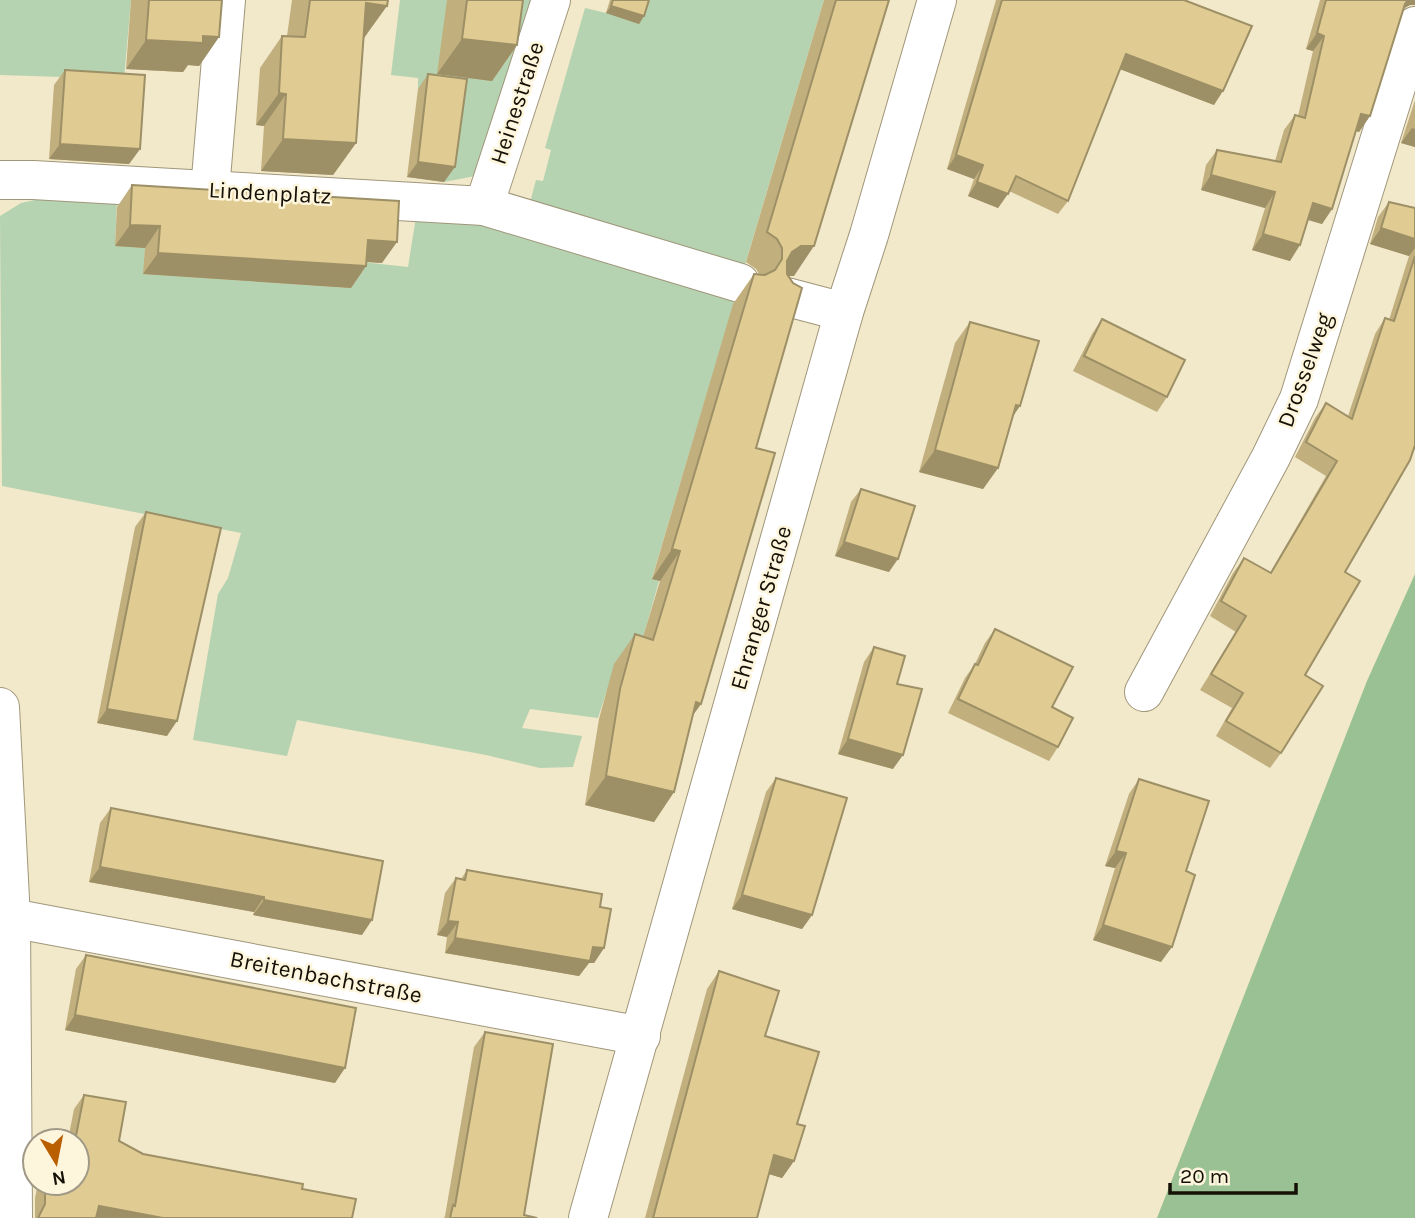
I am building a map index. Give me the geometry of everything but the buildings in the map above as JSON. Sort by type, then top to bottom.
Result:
[{"type":"street","points":[[210,190],[226,0]]},
{"type":"street","name":"Heinestraße","points":[[484,206],[551,0]]},
{"type":"street","name":"Ehranger Straße","points":[[588,1218],[844,312],[937,0]]},
{"type":"street","name":"Drosselweg","points":[[1144,692],[1271,457],[1299,399],[1415,26]]},
{"type":"street","name":"Lindenplatz","points":[[0,180],[484,206],[740,283]]},
{"type":"street","points":[[787,297],[844,312]]},
{"type":"street","points":[[0,707],[11,918],[13,1218]]},
{"type":"street","name":"Breitenbachstraße","points":[[11,918],[641,1036]]},
{"type":"green space","points":[[0,0],[131,0],[124,79],[0,75]]},
{"type":"green space","points":[[400,0],[539,0],[475,176],[444,182],[457,94],[418,89],[418,78],[391,75]]},
{"type":"green space","points":[[646,0],[824,0],[744,268],[529,206],[536,180],[543,181],[551,150],[545,148],[585,8],[606,13]]},
{"type":"green space","points":[[44,198],[117,201],[115,246],[145,248],[144,274],[351,288],[353,261],[408,267],[416,217],[485,224],[736,296],[652,578],[659,581],[634,670],[607,690],[598,718],[530,709],[522,728],[582,736],[573,767],[540,768],[486,755],[297,720],[287,756],[193,740],[218,594],[228,578],[241,533],[2,486],[0,216],[21,203]]},
{"type":"green space","points":[[1415,574],[1415,1218],[1157,1218],[1367,681]]}]
